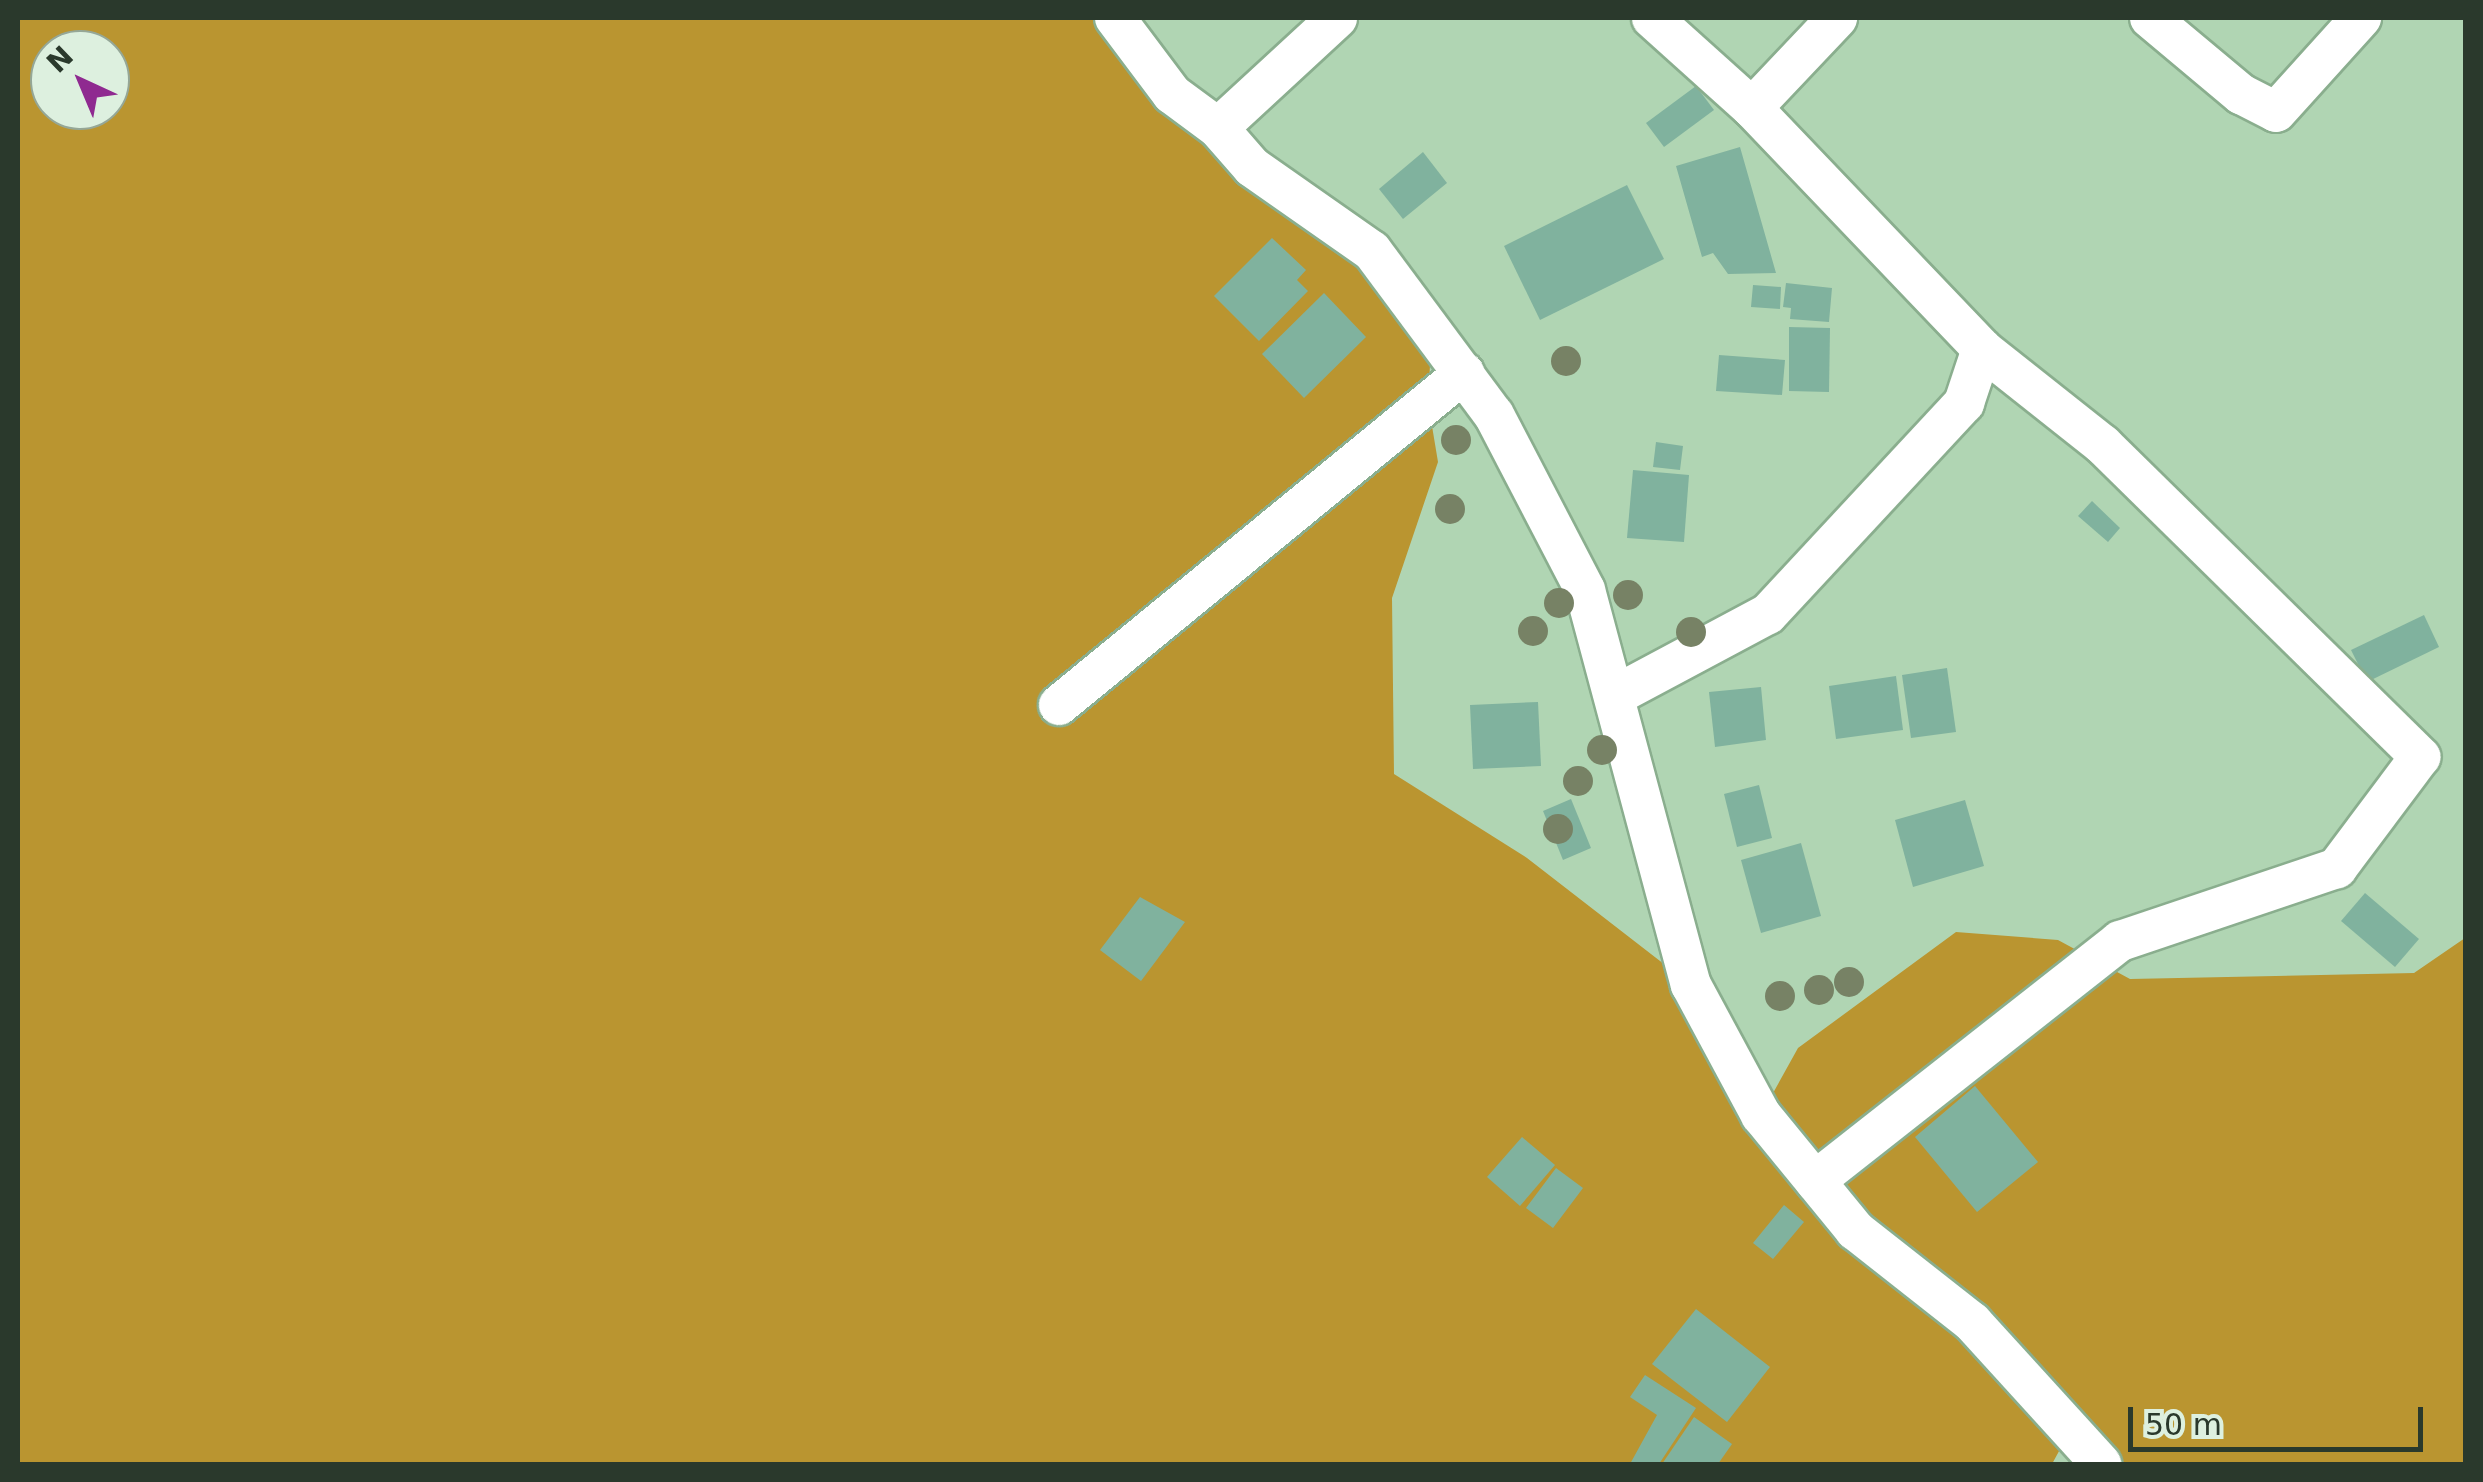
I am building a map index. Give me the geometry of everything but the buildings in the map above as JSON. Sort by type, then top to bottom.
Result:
[{"type":"street","points":[[1115,18],[1172,94],[1218,128],[1252,166],[1372,251],[1464,373],[1516,451],[1585,590],[1691,985],[1761,1114],[1855,1230],[1972,1322],[2102,1464]]},
{"type":"street","points":[[1218,128],[1337,18]]},
{"type":"street","points":[[1652,18],[1752,108],[1982,349],[2104,444],[2420,758],[2336,868],[2120,942],[1815,1181]]},
{"type":"street","points":[[1752,108],[1837,18]]},
{"type":"street","points":[[2150,18],[2241,94],[2276,112],[2361,18]]},
{"type":"street","points":[[1616,695],[1768,614],[1964,403],[1982,349]]},
{"type":"street","points":[[1058,705],[1464,373]]},
{"type":"shaded area","points":[[18,18],[1115,18],[1432,328],[1428,402],[1438,462],[1392,598],[1394,774],[1527,858],[1691,985],[1762,1113],[1798,1048],[1956,932],[2058,940],[2130,979],[2414,973],[2465,938],[2465,1464],[2101,1464],[2070,1431],[2052,1464],[18,1464]]}]
